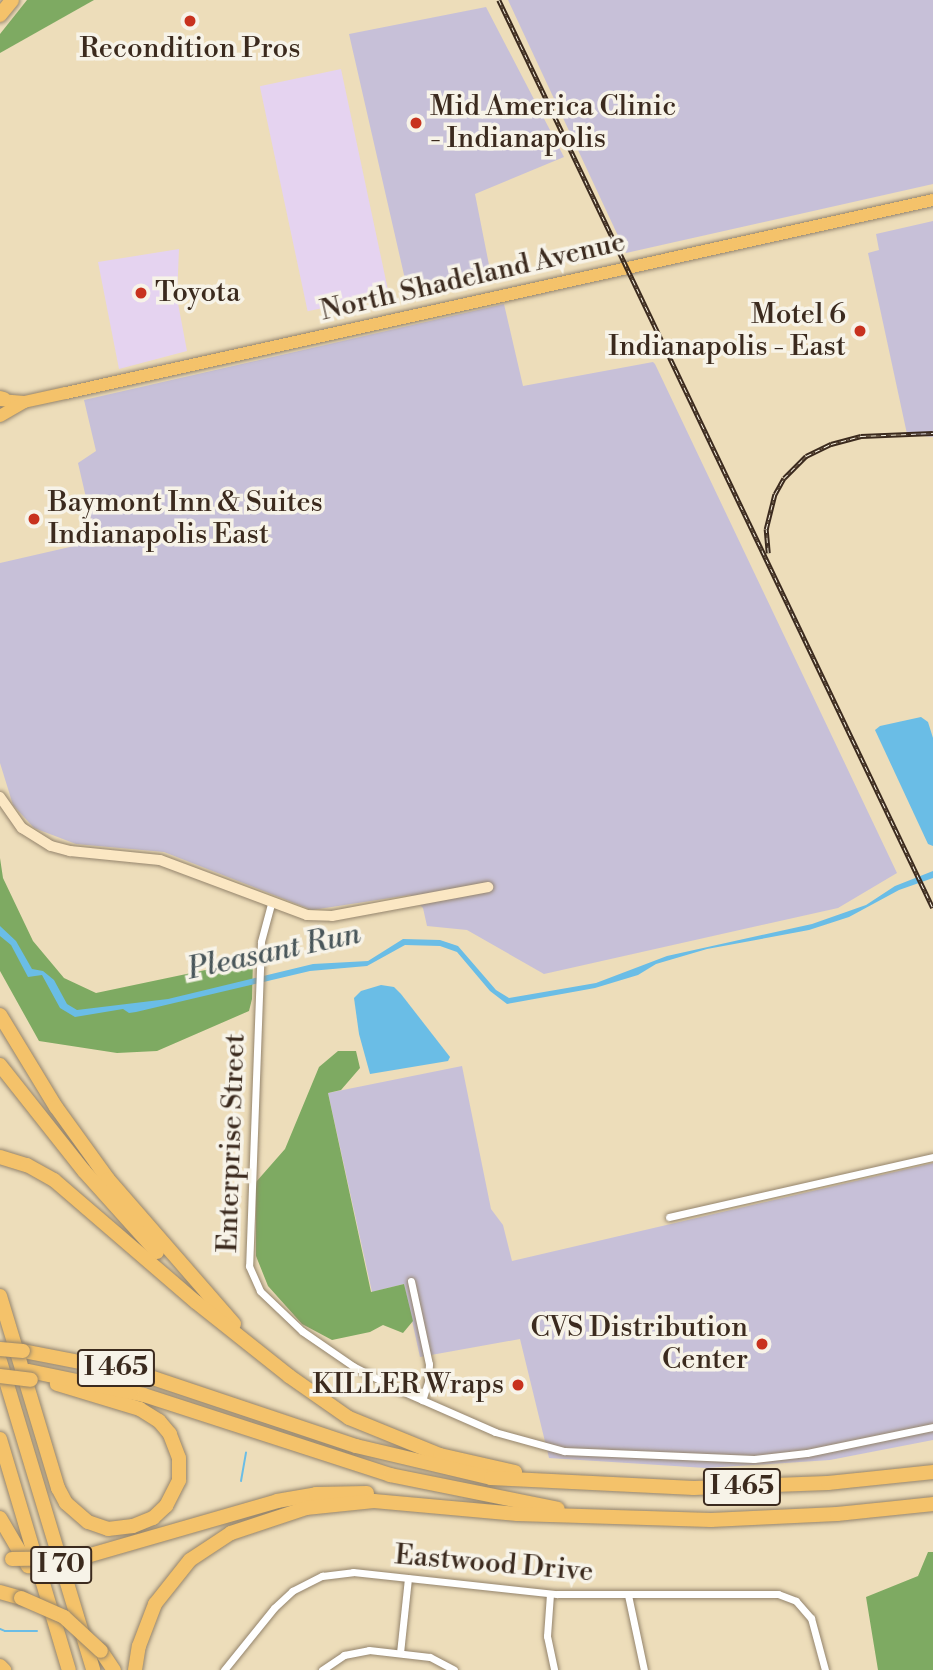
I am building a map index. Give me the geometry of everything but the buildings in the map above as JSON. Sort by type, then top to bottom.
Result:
[{"type":"highway","points":[[0,15],[12,0]]},
{"type":"highway","points":[[0,1015],[56,1107],[108,1179],[253,1346]]},
{"type":"highway","points":[[0,1065],[110,1201],[219,1320]]},
{"type":"highway","points":[[0,1157],[27,1166],[54,1181],[219,1320],[328,1405],[375,1431],[440,1455],[550,1481]]},
{"type":"highway","points":[[0,1296],[58,1488],[66,1503],[88,1522],[108,1529],[134,1527],[160,1512],[173,1495],[179,1472],[176,1445],[163,1425],[147,1412],[127,1404],[30,1375],[0,1376]]},
{"type":"highway","name":"I 465","points":[[0,1349],[141,1374],[322,1435],[415,1462],[491,1478],[634,1487],[743,1488],[933,1472]]},
{"type":"highway","name":"I 70","points":[[0,1362],[93,1670]]},
{"type":"highway","name":"I 465","points":[[0,1368],[30,1375],[107,1385],[390,1475],[598,1517],[755,1519],[933,1504]]},
{"type":"highway","name":"I 70","points":[[0,1439],[67,1670]]},
{"type":"highway","points":[[6,1558],[80,1558],[278,1501],[316,1494],[386,1494],[517,1514]]},
{"type":"highway","points":[[135,1670],[146,1623],[166,1586],[209,1545],[243,1528],[291,1512],[349,1502],[385,1502],[517,1514],[598,1517]]},
{"type":"highway","points":[[0,1518],[27,1564],[67,1670]]},
{"type":"highway","points":[[0,1591],[64,1617],[101,1651],[114,1670]]},
{"type":"main road","name":"North Shadeland Avenue","points":[[0,416],[24,402],[933,200]]},
{"type":"main road","name":"North Shadeland Avenue","points":[[1,399],[24,402]]},
{"type":"street","points":[[0,797],[20,826],[51,846],[73,851],[160,860],[271,904],[307,915],[329,916],[488,887]]},
{"type":"street","name":"Enterprise Street","points":[[271,904],[261,936],[248,1250],[254,1281],[272,1305],[317,1343],[371,1377],[524,1442],[598,1454],[724,1460],[773,1458],[933,1427]]},
{"type":"street","points":[[669,1217],[933,1157]]},
{"type":"street","points":[[411,1282],[429,1364],[428,1382],[422,1400]]},
{"type":"street","name":"Eastwood Drive","points":[[224,1670],[276,1605],[305,1583],[347,1572],[550,1594],[769,1593],[784,1596],[798,1603],[814,1623],[825,1670]]},
{"type":"street","points":[[400,1653],[408,1577]]},
{"type":"street","points":[[550,1594],[547,1630],[554,1670]]},
{"type":"street","points":[[628,1595],[644,1670]]},
{"type":"street","points":[[322,1670],[336,1659],[356,1651],[431,1658],[454,1670]]},
{"type":"shaded area","points":[[508,0],[933,0],[933,184],[626,253]]},
{"type":"shaded area","points":[[486,7],[564,157],[475,194],[490,270],[407,288],[349,34]]},
{"type":"shaded area","points":[[341,69],[389,294],[308,311],[260,86]]},
{"type":"shaded area","points":[[933,221],[933,437],[907,434],[868,253],[879,250],[876,234]]},
{"type":"shaded area","points":[[179,249],[177,298],[187,351],[119,369],[98,262]]},
{"type":"shaded area","points":[[504,304],[523,386],[653,362],[655,364],[897,873],[838,908],[544,974],[467,930],[427,926],[423,908],[410,895],[312,910],[164,852],[76,844],[34,828],[13,805],[0,763],[0,563],[96,541],[78,463],[96,451],[84,400]]},
{"type":"shaded area","points":[[462,1066],[491,1209],[503,1225],[512,1261],[933,1163],[933,1440],[830,1460],[706,1468],[549,1458],[520,1339],[420,1357],[404,1284],[372,1292],[328,1093]]},
{"type":"green space","points":[[27,0],[94,0],[0,53],[0,34]]},
{"type":"green space","points":[[0,858],[3,878],[33,941],[64,978],[96,993],[253,960],[249,1011],[157,1051],[117,1053],[39,1041],[0,971]]},
{"type":"green space","points":[[338,1051],[356,1051],[360,1068],[341,1090],[328,1093],[371,1292],[404,1284],[413,1321],[403,1333],[383,1325],[370,1332],[332,1340],[302,1324],[268,1286],[256,1256],[256,1182],[285,1149],[319,1067]]},
{"type":"green space","points":[[928,1552],[933,1552],[933,1670],[878,1670],[866,1597],[918,1576]]},
{"type":"water","points":[[921,717],[928,722],[933,738],[933,846],[928,844],[875,730],[880,726]]},
{"type":"water","name":"Pleasant Run","points":[[933,871],[933,878],[899,890],[849,917],[809,930],[707,949],[656,964],[638,975],[595,988],[507,1004],[490,991],[457,952],[440,946],[405,945],[367,966],[310,971],[136,1012],[129,1013],[123,1009],[75,1017],[60,1008],[42,975],[28,977],[11,945],[0,936],[0,926],[16,941],[32,969],[43,971],[54,980],[67,1004],[77,1010],[168,999],[313,964],[368,961],[403,939],[440,940],[458,946],[496,990],[509,998],[596,983],[667,956],[812,924],[866,905],[895,886]]},
{"type":"water","points":[[381,985],[394,987],[401,994],[450,1057],[448,1061],[370,1074],[359,1034],[354,998],[361,991]]},
{"type":"waterway","points":[[241,1481],[246,1452]]},
{"type":"waterway","points":[[0,1629],[37,1631]]},
{"type":"railway","points":[[499,0],[933,908]]},
{"type":"railway","points":[[768,553],[766,529],[775,494],[784,478],[806,456],[831,444],[861,436],[933,433]]},
{"type":"place","name":"Recondition Pros","points":[[190,21]]},
{"type":"place","name":"Mid America Clinic - Indianapolis","points":[[416,123]]},
{"type":"place","name":"Toyota","points":[[141,293]]},
{"type":"place","name":"Motel 6 Indianapolis - East","points":[[860,331]]},
{"type":"place","name":"Baymont Inn & Suites Indianapolis East","points":[[34,519]]},
{"type":"place","name":"CVS Distribution Center","points":[[762,1344]]},
{"type":"place","name":"KILLER Wraps","points":[[518,1385]]}]
